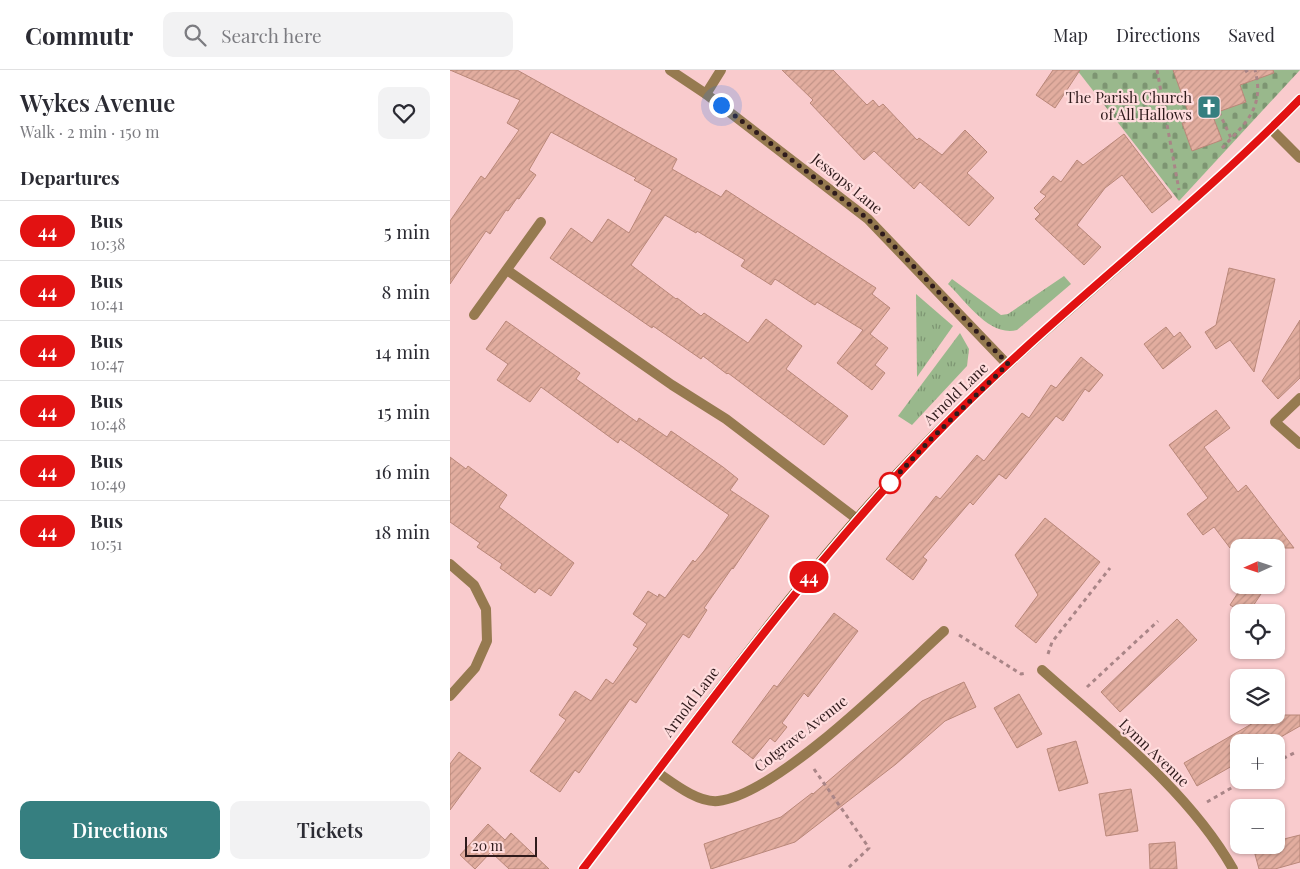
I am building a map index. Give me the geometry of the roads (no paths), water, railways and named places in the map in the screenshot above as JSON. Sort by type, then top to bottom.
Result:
[{"type":"street","name":"Jessops Lane","points":[[670,70],[706,94],[868,219],[1008,364]]},
{"type":"street","points":[[706,94],[721,70]]},
{"type":"street","name":"Arnold Lane","points":[[583,869],[738,663],[856,519],[931,439],[1008,364],[1171,221],[1271,129],[1300,98]]},
{"type":"street","points":[[1271,129],[1300,158]]},
{"type":"street","points":[[474,315],[541,222]]},
{"type":"street","points":[[507,270],[726,419],[856,519]]},
{"type":"street","points":[[1300,398],[1275,422],[1300,444]]},
{"type":"street","points":[[450,564],[474,585],[486,609],[487,641],[475,668],[450,696]]},
{"type":"street","name":"Cotgrave Avenue","points":[[657,772],[700,798],[718,801],[757,787],[804,755],[845,721],[944,631]]},
{"type":"street","name":"Lymn Avenue","points":[[1042,670],[1132,751],[1188,807],[1233,869]]},
{"type":"place","name":"The Parish Church of All Hallows","points":[[1209,107]]}]
